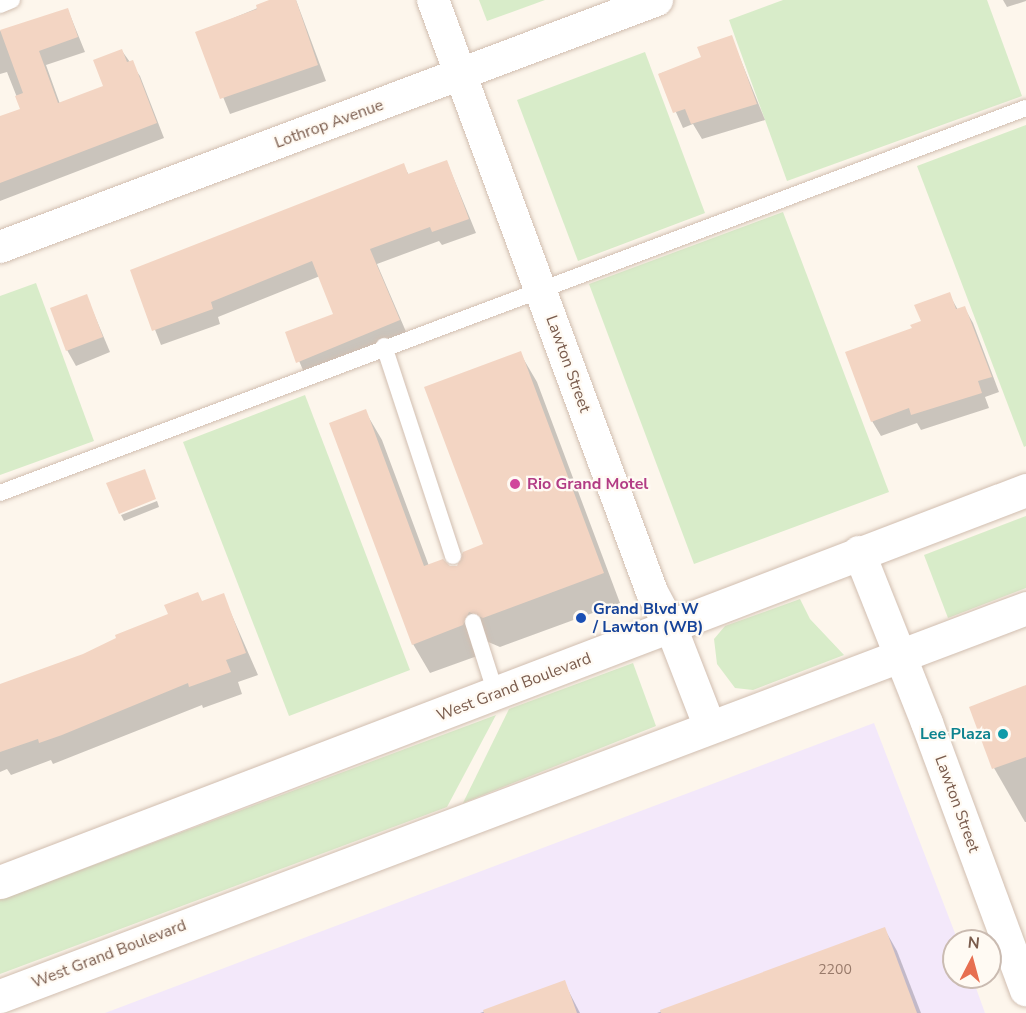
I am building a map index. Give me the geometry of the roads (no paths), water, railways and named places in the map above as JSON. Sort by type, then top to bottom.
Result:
[{"type":"main road","name":"West Grand Boulevard","points":[[0,882],[671,627],[858,552],[1026,490]]},
{"type":"main road","name":"West Grand Boulevard","points":[[0,996],[709,724],[901,657],[1026,608]]},
{"type":"street","name":"Lawton Street","points":[[433,0],[652,592],[671,627],[709,724]]},
{"type":"street","name":"Lothrop Avenue","points":[[0,247],[657,0]]},
{"type":"street","name":"Lawton Street","points":[[858,552],[901,657],[1026,990]]},
{"type":"lane","points":[[0,4],[12,0]]},
{"type":"lane","points":[[0,493],[384,346],[1026,108]]},
{"type":"lane","points":[[384,346],[453,555]]},
{"type":"lane","points":[[474,622],[496,694]]},
{"type":"place","name":"Rio Grand Motel","points":[[515,484]]},
{"type":"place","name":"Grand Blvd W / Lawton (WB)","points":[[581,618]]},
{"type":"place","name":"Lee Plaza","points":[[1003,734]]}]
